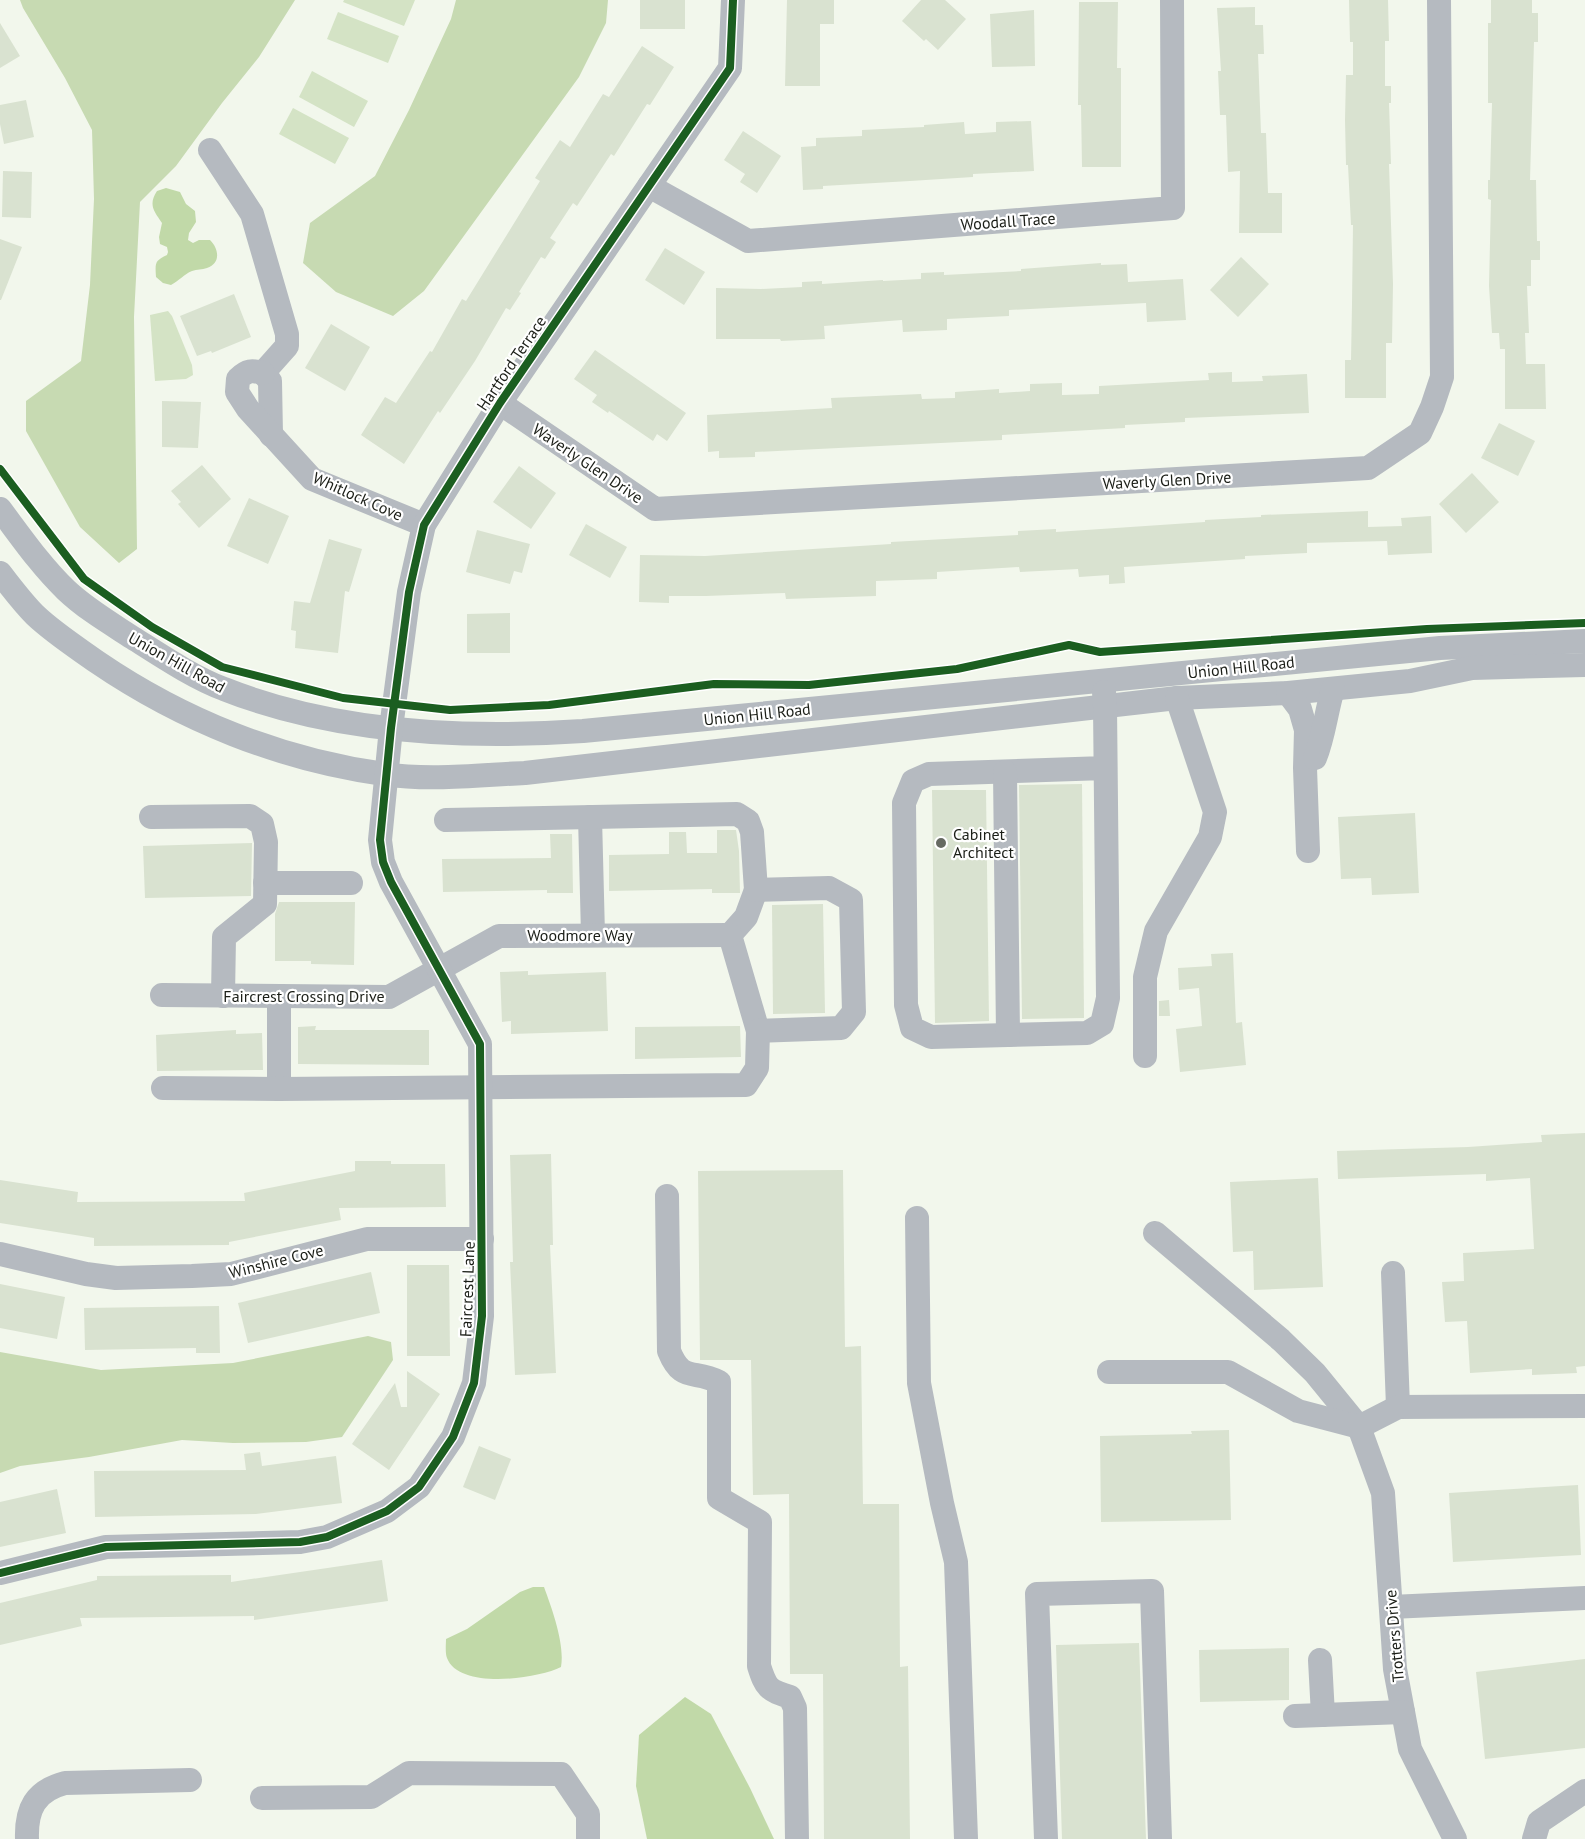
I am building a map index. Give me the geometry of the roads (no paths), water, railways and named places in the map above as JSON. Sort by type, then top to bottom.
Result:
[{"type":"street","name":"Hartford Terrace","points":[[386,775],[409,592],[424,525],[500,403],[730,68],[733,0]]},
{"type":"street","name":"Woodall Trace","points":[[649,186],[748,241],[1173,208],[1172,0]]},
{"type":"street","name":"Waverly Glen Drive","points":[[500,403],[655,509],[1368,468],[1420,433],[1442,377],[1438,0]]},
{"type":"street","points":[[210,150],[252,214],[287,334],[286,346],[263,372],[270,381],[270,435]]},
{"type":"street","name":"Whitlock Cove","points":[[263,372],[253,370],[246,372],[238,379],[237,393],[270,435],[312,478],[424,525]]},
{"type":"street","name":"Union Hill Road","points":[[0,509],[36,557],[67,590],[101,617],[157,653],[222,688],[272,706],[321,718],[391,728],[466,733],[536,734],[1440,648],[1585,642]]},
{"type":"street","name":"Union Hill Road","points":[[0,573],[35,615],[69,642],[130,685],[182,713],[232,734],[288,753],[346,768],[386,775],[525,773],[1178,698],[1288,693],[1410,681],[1472,668],[1585,665]]},
{"type":"street","points":[[1104,681],[1106,768],[1108,998],[1102,1024],[1087,1033],[931,1037],[912,1028],[906,1005],[904,803],[913,781],[929,774],[1106,768]]},
{"type":"street","points":[[1305,768],[1314,760],[1321,743],[1325,715],[1333,689]]},
{"type":"street","points":[[1288,693],[1300,709],[1306,730],[1308,851]]},
{"type":"street","points":[[1145,1056],[1145,977],[1156,931],[1210,837],[1215,812],[1178,698]]},
{"type":"street","points":[[1005,771],[1008,1035]]},
{"type":"street","name":"Faircrest Lane","points":[[0,1573],[106,1547],[300,1542],[327,1537],[387,1511],[419,1487],[453,1437],[474,1383],[482,1316],[480,1044],[406,910],[383,862],[380,840],[386,775]]},
{"type":"street","points":[[163,1088],[746,1086],[758,1068],[758,1031],[730,935],[746,916],[756,890],[752,832],[748,821],[737,814],[446,820]]},
{"type":"street","points":[[151,818],[250,816],[262,824],[266,842],[265,904],[224,937],[224,996]]},
{"type":"street","points":[[590,817],[593,935]]},
{"type":"street","points":[[265,883],[351,883]]},
{"type":"street","points":[[756,890],[829,888],[851,900],[854,1012],[841,1028],[758,1031]]},
{"type":"street","name":"Woodmore Way","points":[[438,968],[499,936],[730,935]]},
{"type":"street","name":"Faircrest Crossing Drive","points":[[162,995],[389,998],[438,968]]},
{"type":"street","points":[[279,996],[279,1089]]},
{"type":"street","points":[[667,1196],[669,1351],[675,1367],[685,1373],[707,1376],[719,1382],[719,1498],[760,1522],[759,1666],[765,1683],[772,1691],[790,1697],[795,1708],[797,1839]]},
{"type":"street","points":[[917,1218],[919,1383],[956,1562],[966,1839]]},
{"type":"street","name":"Trotters Drive","points":[[1155,1233],[1281,1340],[1315,1373],[1359,1427],[1383,1493],[1395,1669],[1410,1749],[1455,1839]]},
{"type":"street","name":"Winshire Cove","points":[[0,1254],[86,1274],[116,1278],[192,1276],[231,1274],[367,1239],[482,1239]]},
{"type":"street","points":[[1394,1273],[1398,1407]]},
{"type":"street","points":[[1109,1372],[1228,1372],[1298,1411],[1359,1427],[1398,1407],[1585,1406]]},
{"type":"street","points":[[1046,1839],[1036,1594],[1152,1591],[1160,1839]]},
{"type":"street","points":[[1391,1607],[1585,1598]]},
{"type":"street","points":[[1320,1660],[1323,1715]]},
{"type":"street","points":[[1295,1716],[1403,1712]]},
{"type":"street","points":[[262,1798],[371,1797],[409,1773],[561,1774],[588,1814],[588,1839]]},
{"type":"street","points":[[27,1839],[29,1818],[36,1800],[48,1788],[65,1783],[190,1780]]},
{"type":"street","points":[[1534,1839],[1539,1822],[1585,1791]]},
{"type":"place","name":"Cabinet Architect","points":[[941,843]]}]
